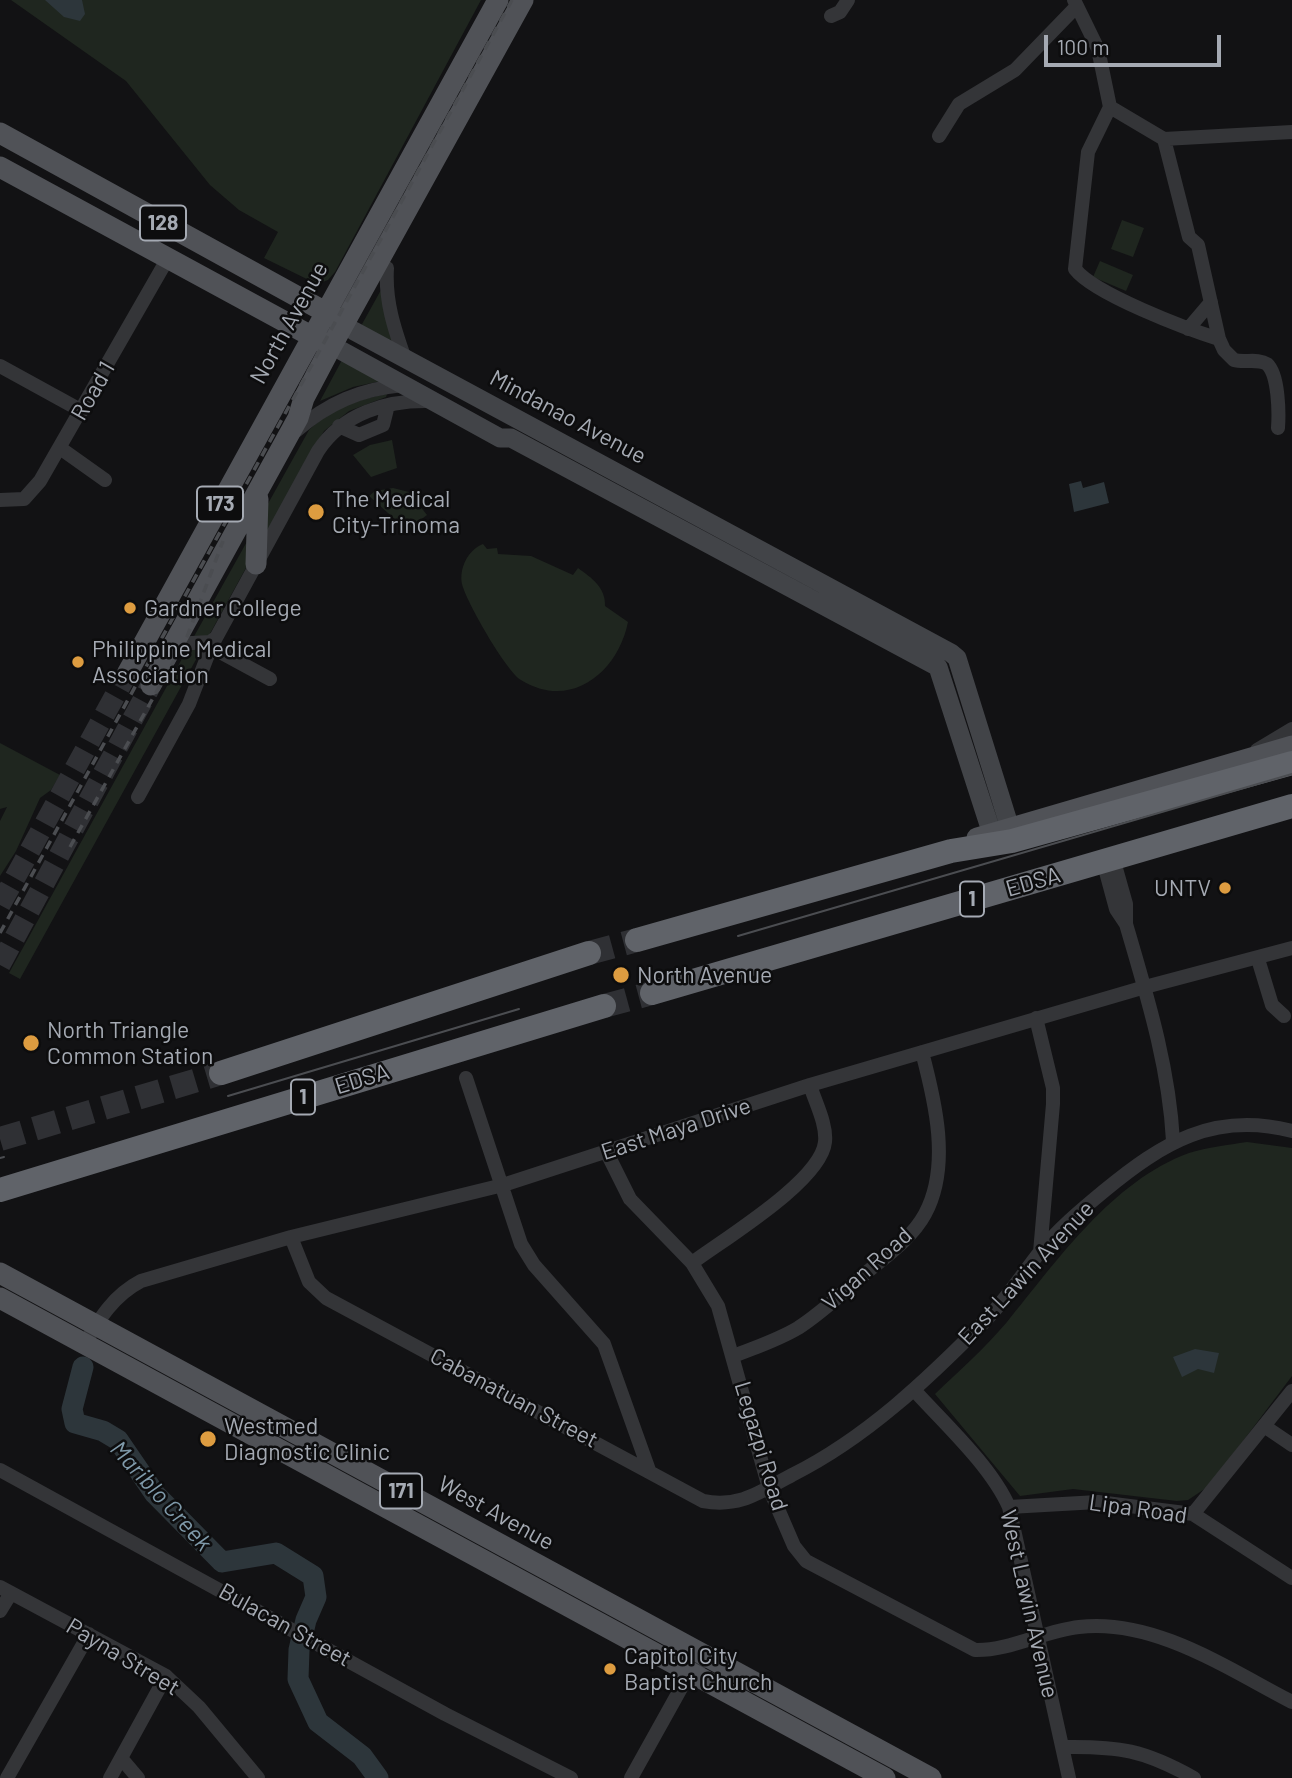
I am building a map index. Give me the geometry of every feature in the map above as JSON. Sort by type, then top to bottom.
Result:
[{"type":"highway","name":"EDSA","points":[[637,940],[951,851],[1012,841],[1292,763]]},
{"type":"highway","name":"EDSA","points":[[652,993],[1292,806]]},
{"type":"highway","name":"1","points":[[221,1073],[589,953]]},
{"type":"highway","name":"EDSA","points":[[1,1191],[604,1006]]},
{"type":"main road","name":"North Avenue","points":[[128,672],[498,0]]},
{"type":"main road","points":[[508,42],[526,2]]},
{"type":"main road","name":"173","points":[[151,685],[287,439],[298,418],[303,398],[337,349],[508,42],[526,2]]},
{"type":"main road","name":"Mindanao Avenue","points":[[0,133],[349,327]]},
{"type":"main road","name":"Mindanao Avenue","points":[[0,167],[337,349]]},
{"type":"main road","name":"173","points":[[349,327],[387,268],[420,196]]},
{"type":"main road","points":[[256,564],[258,493]]},
{"type":"main road","name":"EDSA","points":[[951,851],[970,840],[1292,746]]},
{"type":"main road","name":"West Avenue","points":[[0,1273],[96,1324],[698,1665],[885,1778]]},
{"type":"main road","name":"West Avenue","points":[[0,1298],[900,1771],[931,1778]]},
{"type":"street","points":[[831,16],[840,12],[848,0]]},
{"type":"street","points":[[939,136],[959,104],[1015,70],[1075,3],[1098,48],[1111,107],[1088,152],[1075,269],[1089,282],[1188,329],[1219,339]]},
{"type":"street","points":[[1111,107],[1164,139],[1292,132]]},
{"type":"street","points":[[1164,139],[1189,237],[1198,245],[1223,350],[1234,360],[1259,361],[1270,370],[1279,400],[1278,428]]},
{"type":"street","name":"Road 1","points":[[0,500],[24,499],[40,481],[168,258]]},
{"type":"street","points":[[387,268],[386,288],[391,319],[405,359]]},
{"type":"street","points":[[1188,329],[1211,302]]},
{"type":"street","name":"Mindanao Avenue","points":[[349,327],[951,653],[957,658],[987,785],[1001,831]]},
{"type":"street","points":[[363,363],[374,342]]},
{"type":"street","name":"Mindanao Avenue","points":[[337,349],[500,438],[511,438],[938,667],[987,785]]},
{"type":"street","points":[[0,366],[82,411]]},
{"type":"street","points":[[287,439],[314,415],[345,398],[403,385]]},
{"type":"street","points":[[138,797],[189,704],[213,643],[318,451],[339,426],[359,414],[388,405],[431,401]]},
{"type":"street","points":[[60,448],[105,480]]},
{"type":"street","points":[[174,644],[213,643],[270,679]]},
{"type":"street","points":[[1236,763],[1292,729]]},
{"type":"street","points":[[1108,860],[1116,909],[1126,925],[1145,987],[1170,1096],[1173,1141]]},
{"type":"street","name":"East Maya Drive","points":[[85,1343],[96,1324],[129,1288],[292,1237],[503,1185],[810,1085],[1145,987],[1292,948]]},
{"type":"street","points":[[1258,959],[1272,1005],[1284,1016]]},
{"type":"street","points":[[1036,1018],[1053,1088],[1040,1252]]},
{"type":"street","name":"Vigan Road","points":[[734,1356],[781,1337],[811,1319],[894,1249],[923,1217],[935,1178],[938,1142],[934,1097],[922,1052]]},
{"type":"street","points":[[466,1078],[503,1185],[517,1236],[526,1254],[604,1344],[649,1470]]},
{"type":"street","points":[[692,1263],[782,1197],[816,1168],[824,1148],[825,1132],[810,1085]]},
{"type":"street","name":"East Lawin Avenue","points":[[769,1488],[859,1434],[914,1390],[988,1318],[1040,1252],[1088,1204],[1127,1172],[1173,1141],[1238,1124],[1292,1131]]},
{"type":"street","name":"Legazpi Road","points":[[607,1153],[630,1199],[692,1263],[718,1307],[734,1356],[769,1488],[794,1546],[812,1565],[975,1650],[1098,1625],[1136,1631],[1174,1643],[1292,1702]]},
{"type":"street","name":"Cabanatuan Street","points":[[292,1237],[309,1282],[326,1298],[703,1500],[737,1503],[769,1488]]},
{"type":"street","name":"West Lawin Avenue","points":[[914,1390],[956,1436],[1003,1494],[1009,1507],[1063,1746],[1064,1774]]},
{"type":"street","points":[[1193,1514],[1292,1391]]},
{"type":"street","points":[[1264,1426],[1292,1445]]},
{"type":"street","name":"Bulacan Street","points":[[0,1469],[314,1642],[571,1778]]},
{"type":"street","name":"Lipa Road","points":[[1009,1507],[1098,1502],[1193,1514],[1292,1578]]},
{"type":"street","points":[[0,1611],[5,1590]]},
{"type":"street","name":"Payna Street","points":[[5,1590],[166,1676],[199,1707],[258,1778]]},
{"type":"street","points":[[7,1778],[89,1634]]},
{"type":"street","points":[[631,1778],[698,1665]]},
{"type":"street","points":[[110,1778],[166,1676]]},
{"type":"street","points":[[1063,1746],[1124,1748],[1151,1756],[1194,1778]]},
{"type":"street","points":[[121,1758],[138,1778]]},
{"type":"shaded area","points":[[11,0],[481,0],[335,272],[328,280],[317,284],[264,258],[278,232],[239,210],[210,185],[126,81]]},
{"type":"shaded area","points":[[45,0],[82,0],[85,14],[80,21],[64,17]]},
{"type":"shaded area","points":[[1122,220],[1144,228],[1133,257],[1111,249]]},
{"type":"shaded area","points":[[1100,261],[1133,275],[1126,291],[1093,277]]},
{"type":"shaded area","points":[[381,290],[393,342],[361,326]]},
{"type":"shaded area","points":[[342,360],[381,381],[353,387],[320,401]]},
{"type":"shaded area","points":[[387,394],[386,397],[349,411],[324,431],[259,545],[260,518],[309,430],[326,416],[345,406]]},
{"type":"shaded area","points":[[392,440],[397,468],[371,477],[353,455],[370,445]]},
{"type":"shaded area","points":[[1081,481],[1083,488],[1104,482],[1109,503],[1074,512],[1069,484]]},
{"type":"shaded area","points":[[393,488],[409,492],[427,515],[407,530],[369,496],[375,491]]},
{"type":"shaded area","points":[[254,529],[253,555],[207,639],[192,640]]},
{"type":"shaded area","points":[[483,544],[487,549],[497,548],[498,554],[531,556],[573,575],[578,568],[597,584],[603,594],[605,606],[628,622],[623,640],[603,670],[590,681],[557,691],[540,688],[514,674],[487,635],[462,584],[466,560]]},
{"type":"shaded area","points":[[204,645],[20,979],[9,973],[189,646]]},
{"type":"shaded area","points":[[0,743],[60,775],[51,790],[40,798],[16,851],[0,876],[0,821],[7,807],[0,809]]},
{"type":"shaded area","points":[[1247,1142],[1292,1148],[1292,1376],[1209,1486],[1188,1500],[1073,1489],[1020,1496],[935,1394],[999,1332],[1088,1225],[1135,1183],[1161,1166],[1189,1153]]},
{"type":"shaded area","points":[[1195,1349],[1219,1353],[1214,1373],[1198,1369],[1182,1377],[1173,1357]]},
{"type":"waterway","name":"Mariblo Creek","points":[[83,1367],[72,1409],[75,1423],[103,1431],[118,1440],[155,1494],[222,1562],[276,1553],[313,1576],[316,1597],[306,1620],[299,1650],[298,1679],[318,1722],[362,1756],[378,1778]]},
{"type":"tunnel","points":[[0,905],[128,672]]},
{"type":"tunnel","points":[[0,965],[151,685]]},
{"type":"tunnel","points":[[589,953],[637,940]]},
{"type":"tunnel","points":[[604,1006],[652,993]]},
{"type":"tunnel","points":[[0,1139],[221,1073]]},
{"type":"tram line","points":[[738,936],[1292,774]]},
{"type":"tram line","points":[[228,1096],[519,1009]]},
{"type":"tram line","points":[[0,1158],[4,1157]]},
{"type":"railway","points":[[0,933],[512,0]]},
{"type":"railway","points":[[70,847],[187,637],[223,541]]},
{"type":"place","name":"The Medical City-Trinoma","points":[[316,512]]},
{"type":"place","name":"Gardner College","points":[[130,608]]},
{"type":"place","name":"Philippine Medical Association","points":[[78,662]]},
{"type":"place","name":"UNTV","points":[[1225,888]]},
{"type":"place","name":"North Avenue","points":[[621,975]]},
{"type":"place","name":"North Triangle Common Station","points":[[31,1043]]},
{"type":"place","name":"Westmed Diagnostic Clinic","points":[[208,1439]]},
{"type":"place","name":"Capitol City Baptist Church","points":[[610,1669]]}]
